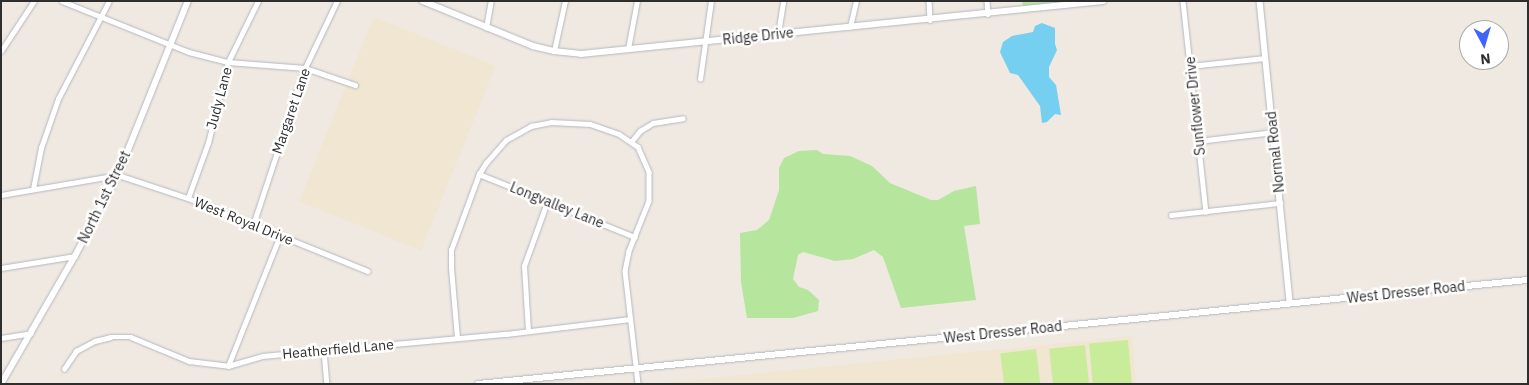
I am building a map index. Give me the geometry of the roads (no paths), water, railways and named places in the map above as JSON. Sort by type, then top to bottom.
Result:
[{"type":"street","points":[[1,51],[34,1]]},
{"type":"street","points":[[62,1],[189,52],[228,62],[305,68],[355,85]]},
{"type":"street","points":[[33,189],[42,143],[58,99],[109,1]]},
{"type":"street","name":"North 1st Street","points":[[2,384],[75,256],[118,175],[188,1]]},
{"type":"street","name":"Judy Lane","points":[[188,198],[208,143],[228,62],[258,1]]},
{"type":"street","name":"Margaret Lane","points":[[253,225],[305,68],[337,1]]},
{"type":"street","name":"Ridge Drive","points":[[423,1],[486,28],[554,51],[587,54],[1103,1]]},
{"type":"street","points":[[486,28],[491,1]]},
{"type":"street","points":[[554,51],[565,1]]},
{"type":"street","points":[[628,49],[638,1]]},
{"type":"street","points":[[700,80],[711,1]]},
{"type":"street","points":[[778,34],[783,1]]},
{"type":"street","points":[[850,27],[856,1]]},
{"type":"street","points":[[929,1],[930,20]]},
{"type":"street","points":[[987,1],[988,14]]},
{"type":"street","name":"Sunflower Drive","points":[[1183,1],[1206,212]]},
{"type":"street","name":"Normal Road","points":[[1260,1],[1290,304]]},
{"type":"street","points":[[1190,66],[1266,58]]},
{"type":"street","points":[[631,142],[640,131],[653,123],[684,118]]},
{"type":"street","points":[[457,338],[451,250],[479,174],[491,154],[506,140],[522,130],[541,123],[590,124],[609,130],[631,142],[642,155],[650,182],[647,210],[629,251],[625,271],[638,384]]},
{"type":"street","points":[[1198,141],[1273,132]]},
{"type":"street","name":"Longvalley Lane","points":[[479,174],[635,237]]},
{"type":"street","points":[[1,195],[118,175]]},
{"type":"street","name":"West Royal Drive","points":[[118,175],[188,198],[368,270]]},
{"type":"street","points":[[528,331],[524,266],[547,202]]},
{"type":"street","points":[[1171,216],[1280,203]]},
{"type":"street","points":[[228,366],[280,236]]},
{"type":"street","points":[[1,268],[75,256]]},
{"type":"street","name":"West Dresser Road","points":[[478,384],[1528,280]]},
{"type":"street","name":"Heatherfield Lane","points":[[64,369],[76,351],[95,341],[111,337],[131,337],[189,361],[228,366],[258,357],[528,331],[630,319]]},
{"type":"street","points":[[1,338],[31,333]]},
{"type":"street","points":[[324,351],[327,384]]},
{"type":"water","points":[[1042,23],[1055,28],[1057,50],[1049,67],[1049,77],[1056,85],[1061,115],[1055,114],[1047,122],[1042,123],[1040,106],[1018,75],[1010,73],[1000,52],[1003,42],[1012,36],[1033,32],[1035,26]]}]
